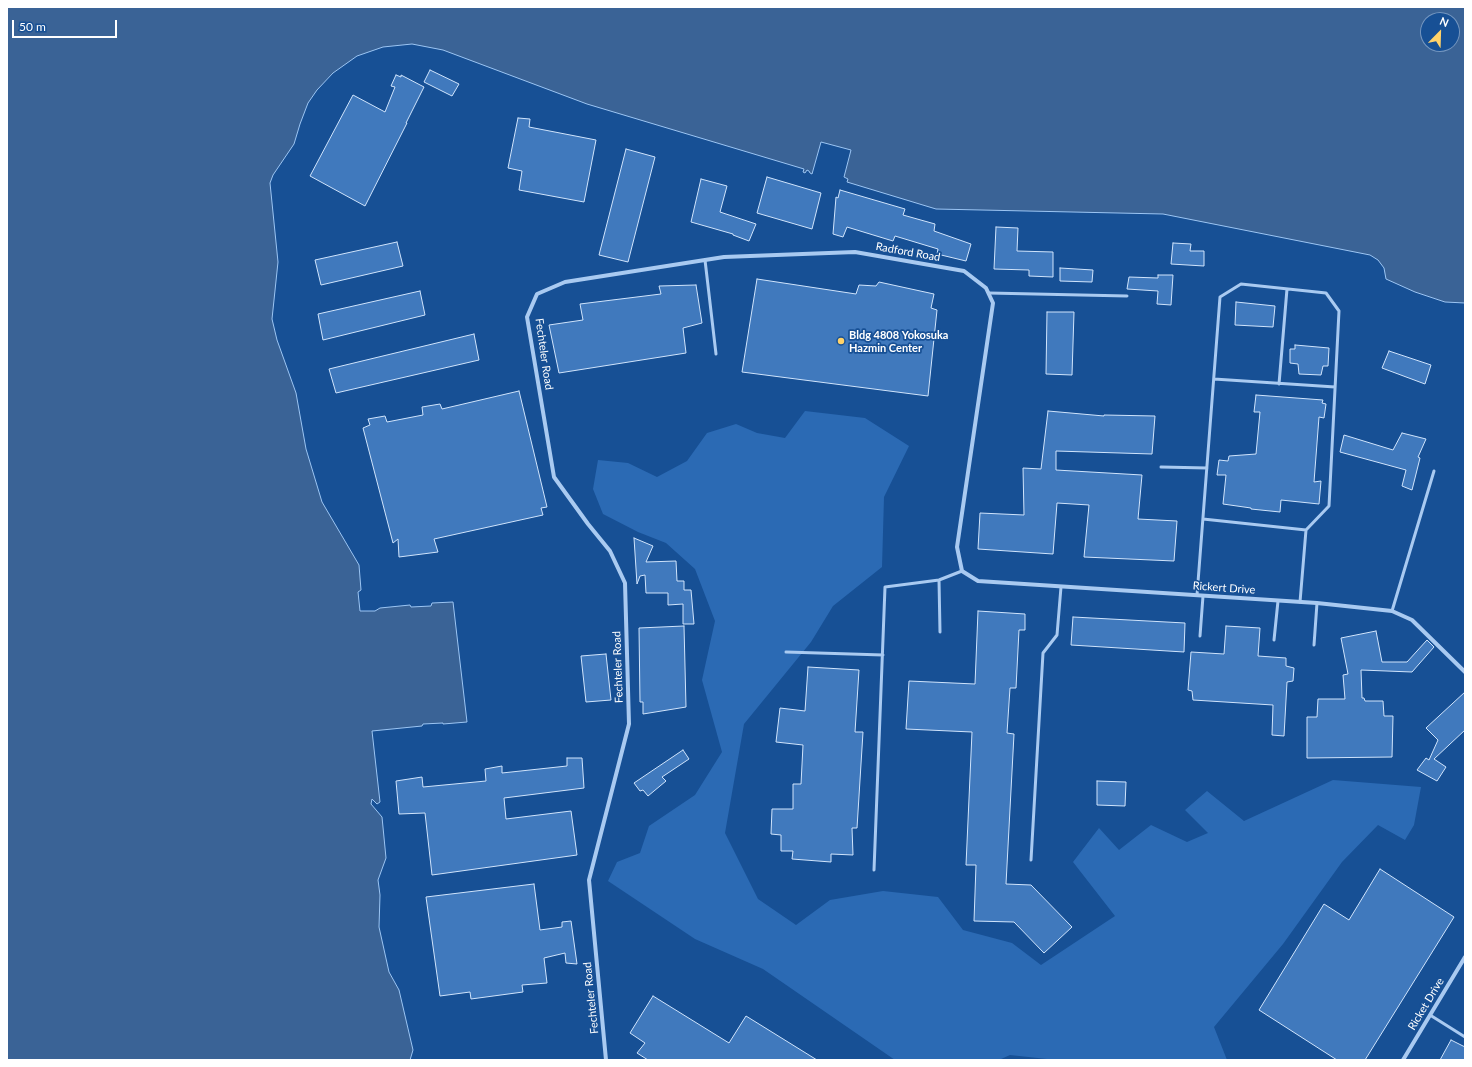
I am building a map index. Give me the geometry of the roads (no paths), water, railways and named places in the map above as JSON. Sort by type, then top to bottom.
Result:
[{"type":"street","name":"Radford Road","points":[[537,294],[565,282],[724,257],[855,252],[964,271],[986,288],[989,293]]},
{"type":"street","points":[[962,571],[957,547],[993,303],[989,293]]},
{"type":"street","name":"Fechteler Road","points":[[537,294],[527,317],[554,477],[588,524],[610,551],[625,583],[629,724],[589,880],[606,1060]]},
{"type":"street","name":"Rickert Drive","points":[[962,571],[978,582],[1278,600],[1392,611],[1412,620],[1465,672]]},
{"type":"street","name":"Ricket Drive","points":[[1403,1060],[1465,958]]},
{"type":"lane","points":[[705,260],[716,354]]},
{"type":"lane","points":[[1197,595],[1220,297],[1241,284],[1326,294],[1339,310],[1328,506],[1306,530],[1300,602]]},
{"type":"lane","points":[[1279,384],[1287,289]]},
{"type":"lane","points":[[989,293],[1127,296]]},
{"type":"lane","points":[[1214,379],[1335,387]]},
{"type":"lane","points":[[1161,467],[1207,468]]},
{"type":"lane","points":[[1392,611],[1434,471]]},
{"type":"lane","points":[[1203,519],[1306,530]]},
{"type":"lane","points":[[874,870],[886,587],[938,580],[962,571]]},
{"type":"lane","points":[[938,580],[940,632]]},
{"type":"lane","points":[[1031,860],[1043,653],[1057,635],[1061,587]]},
{"type":"lane","points":[[1200,636],[1203,596]]},
{"type":"lane","points":[[1274,640],[1278,600]]},
{"type":"lane","points":[[1314,645],[1317,603]]},
{"type":"lane","points":[[786,652],[883,655]]},
{"type":"lane","points":[[1430,1016],[1465,1037]]},
{"type":"place","name":"Bldg 4808 Yokosuka Hazmin Center","points":[[841,341]]}]
